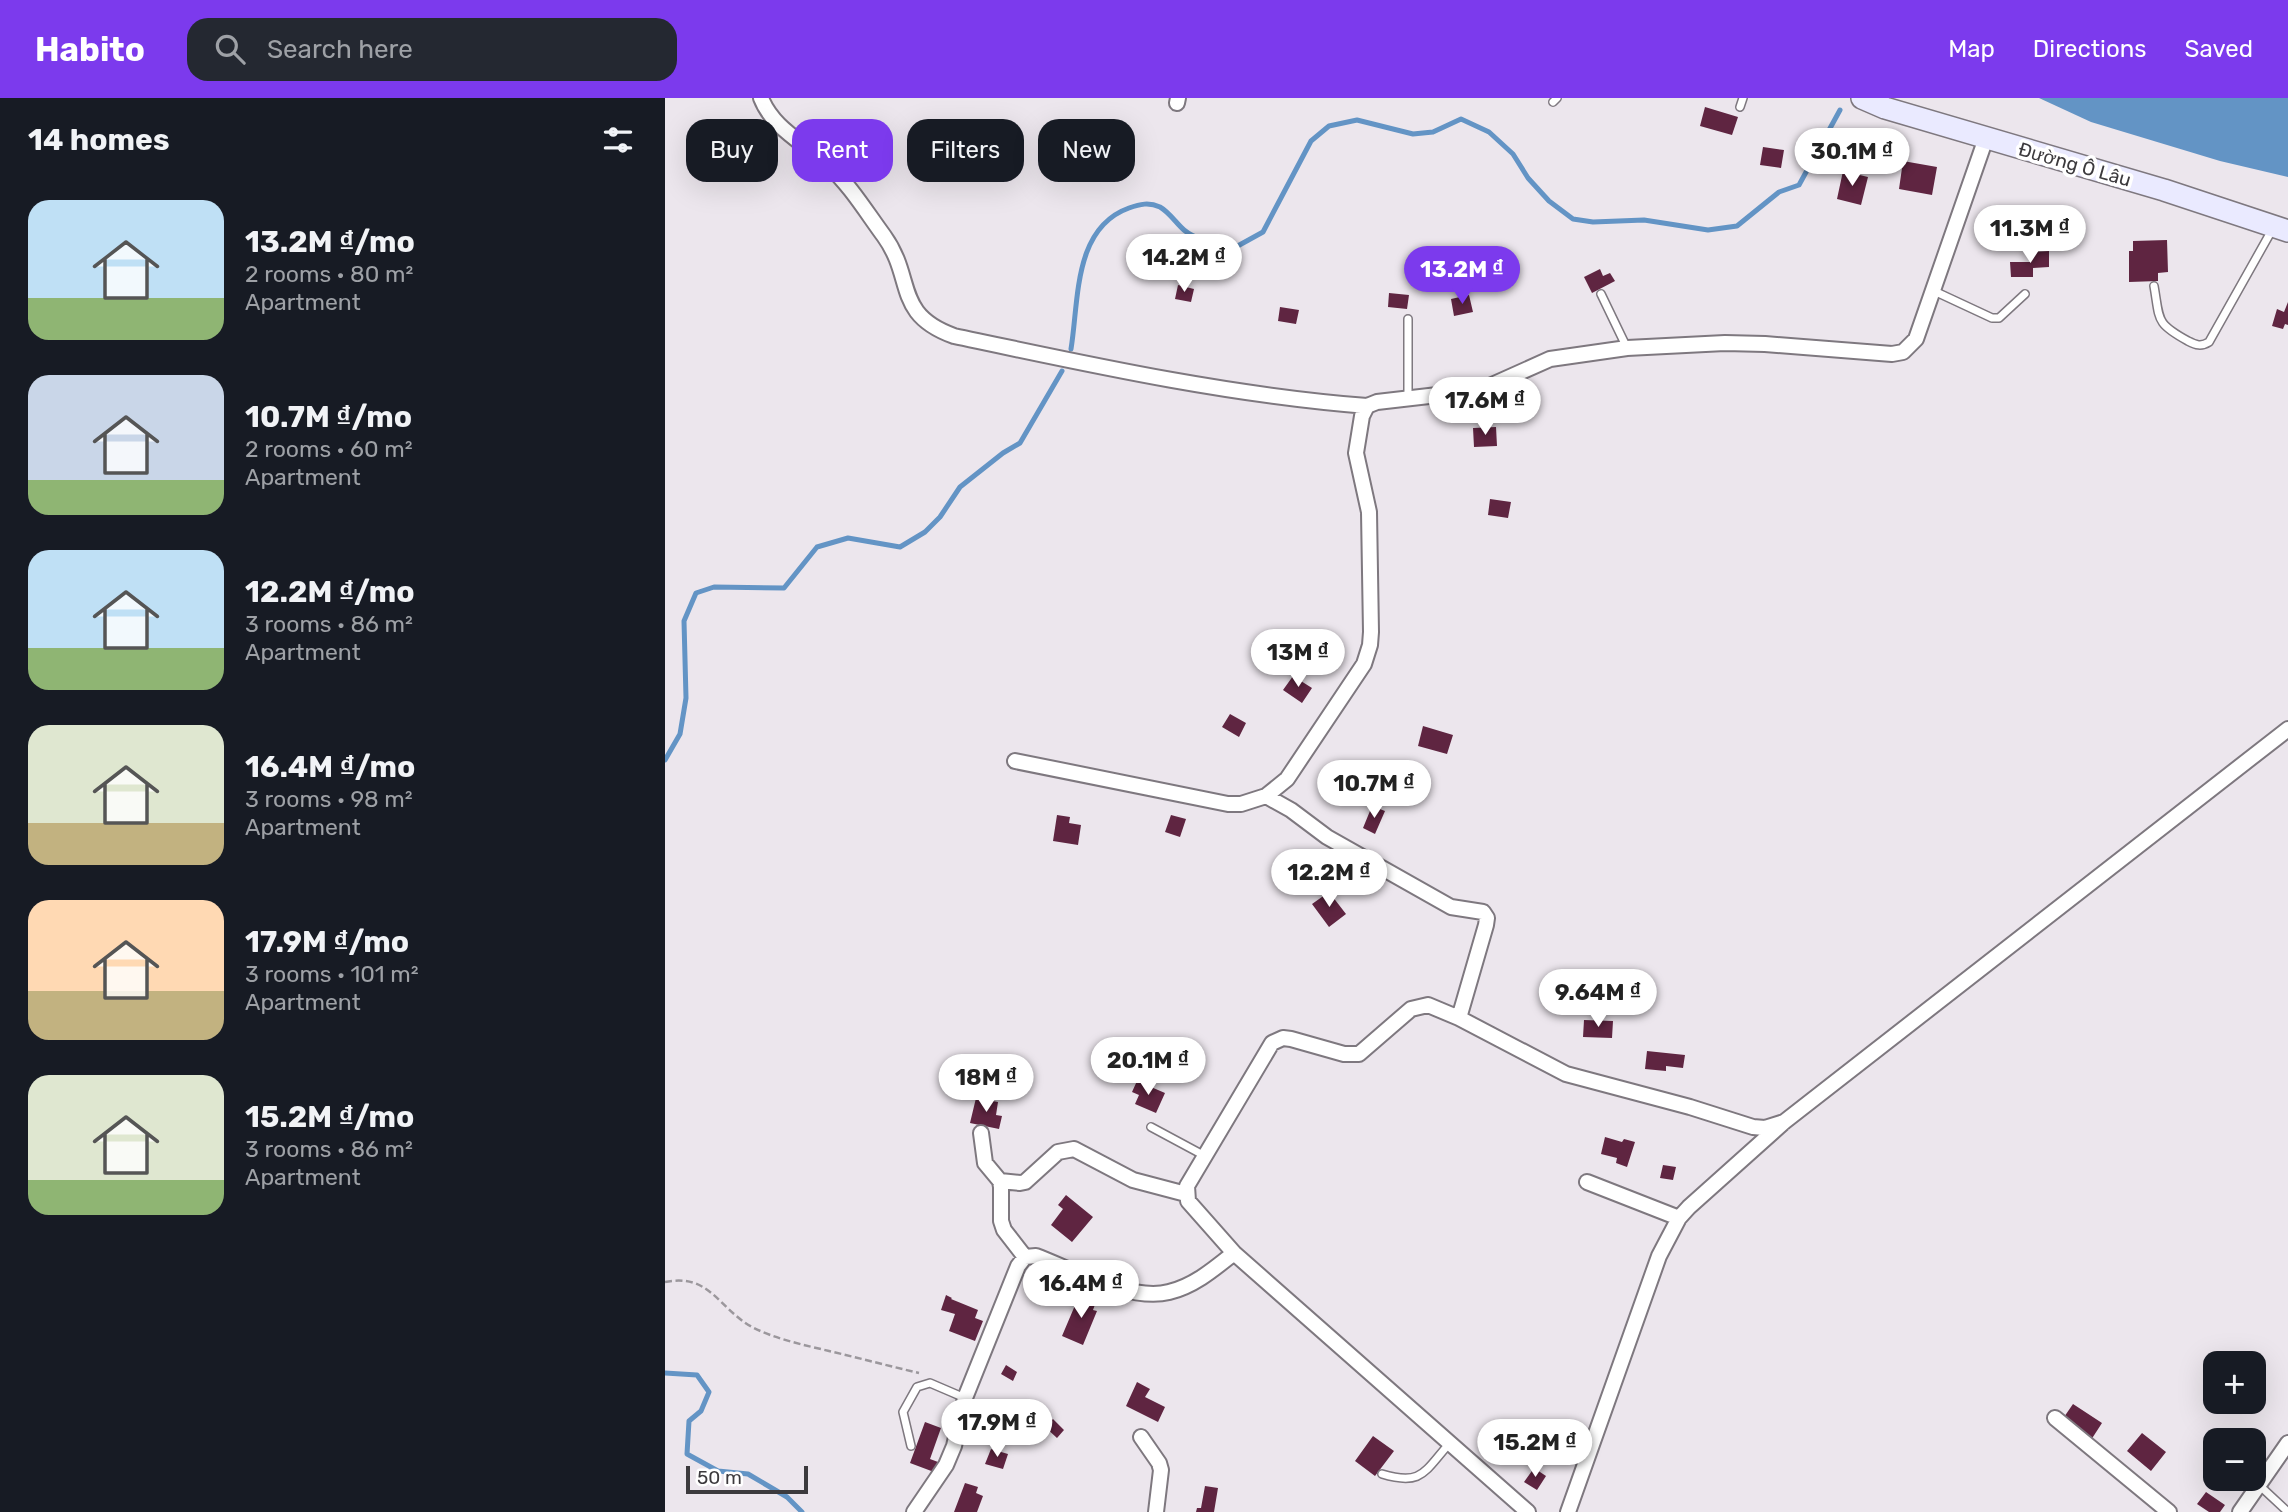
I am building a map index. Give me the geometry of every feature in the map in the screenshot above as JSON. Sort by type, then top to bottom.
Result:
[{"type":"main road","name":"Đường Ô Lâu","points":[[1861,98],[1885,108],[2164,190],[2281,229]]},
{"type":"street","points":[[761,98],[774,122],[827,163],[876,226],[895,255],[911,303],[927,324],[937,330],[954,336],[1156,379],[1259,395],[1367,406],[1377,402],[1481,390],[1538,362],[1627,348],[1751,344],[1892,354],[1903,352],[1916,339],[1986,138]]},
{"type":"street","points":[[1015,761],[1229,804],[1241,804],[1266,796],[1287,779],[1368,654],[1371,632],[1369,512],[1356,453],[1362,416],[1367,406]]},
{"type":"street","points":[[1568,1512],[1659,1256],[1679,1218],[1783,1122],[2288,729]]},
{"type":"street","points":[[1266,796],[1291,810],[1327,837],[1451,907],[1483,912],[1487,918],[1486,925],[1459,1018]]},
{"type":"street","points":[[1528,1512],[1234,1253],[1188,1201],[1187,1186],[1272,1043],[1291,1039],[1344,1054],[1359,1054],[1411,1009],[1419,1006],[1437,1007],[1566,1074],[1691,1107],[1753,1127],[1765,1128],[1783,1122]]},
{"type":"street","points":[[981,1133],[985,1163],[1000,1181],[1000,1221],[1008,1238],[1025,1257]]},
{"type":"street","points":[[1000,1181],[1025,1182],[1058,1152],[1074,1149],[1133,1180],[1186,1194]]},
{"type":"street","points":[[1587,1182],[1679,1218]]},
{"type":"street","points":[[914,1512],[946,1465],[954,1446],[965,1398],[1018,1266],[1025,1257],[1036,1255],[1128,1292],[1149,1295],[1170,1292],[1188,1284],[1204,1276],[1234,1253]]},
{"type":"street","points":[[2055,1418],[2169,1512]]},
{"type":"street","points":[[1141,1437],[1161,1470],[1156,1512]]},
{"type":"street","points":[[2266,1474],[2288,1443]]},
{"type":"street","points":[[2240,1512],[2254,1491]]},
{"type":"lane","points":[[1740,107],[1743,98]]},
{"type":"lane","points":[[2154,285],[2160,317],[2165,327],[2196,345],[2205,345],[2281,229]]},
{"type":"lane","points":[[1934,291],[1992,318],[1999,318],[2025,294]]},
{"type":"lane","points":[[1601,293],[1627,348]]},
{"type":"lane","points":[[1408,319],[1408,398]]},
{"type":"lane","points":[[1151,1127],[1205,1156]]},
{"type":"lane","points":[[911,1446],[910,1434],[903,1420],[904,1408],[921,1384],[937,1386],[965,1398]]},
{"type":"lane","points":[[1382,1474],[1401,1480],[1415,1478],[1422,1474],[1449,1444]]},
{"type":"lane","points":[[2265,1491],[2288,1512]]},
{"type":"path","points":[[665,1282],[680,1279],[700,1284],[751,1326],[794,1343],[925,1375],[937,1386]]},
{"type":"water","points":[[2039,98],[2288,98],[2288,177],[2220,161],[2091,122]]},
{"type":"building","points":[[1705,107],[1738,117],[1732,135],[1700,126]]},
{"type":"building","points":[[1763,147],[1784,150],[1781,168],[1760,165]]},
{"type":"building","points":[[1903,161],[1937,167],[1932,195],[1899,189]]},
{"type":"building","points":[[1843,171],[1868,177],[1861,205],[1837,199]]},
{"type":"building","points":[[2167,240],[2168,272],[2158,273],[2158,281],[2129,282],[2129,251],[2133,251],[2133,241]]},
{"type":"building","points":[[2049,251],[2049,267],[2033,268],[2033,277],[2011,277],[2010,262],[2031,262],[2031,252]]},
{"type":"building","points":[[1600,269],[1603,276],[1610,273],[1615,281],[1592,293],[1584,277]]},
{"type":"building","points":[[1178,285],[1194,289],[1191,302],[1175,299]]},
{"type":"building","points":[[1389,293],[1409,295],[1407,309],[1388,307]]},
{"type":"building","points":[[1469,295],[1473,312],[1454,316],[1451,299]]},
{"type":"building","points":[[2288,302],[2288,325],[2285,324],[2283,329],[2272,326],[2277,309],[2284,312]]},
{"type":"building","points":[[1280,307],[1299,310],[1296,324],[1278,321]]},
{"type":"building","points":[[1496,427],[1497,446],[1474,447],[1473,428]]},
{"type":"building","points":[[1490,499],[1511,502],[1508,518],[1488,515]]},
{"type":"building","points":[[1293,676],[1312,688],[1302,703],[1283,690]]},
{"type":"building","points":[[1230,714],[1246,723],[1239,737],[1222,727]]},
{"type":"building","points":[[1423,726],[1453,735],[1447,754],[1418,746]]},
{"type":"building","points":[[1372,806],[1385,811],[1375,834],[1363,828]]},
{"type":"building","points":[[1057,815],[1070,817],[1069,823],[1081,825],[1078,845],[1053,841]]},
{"type":"building","points":[[1171,815],[1186,819],[1180,837],[1165,832]]},
{"type":"building","points":[[1329,892],[1346,914],[1329,927],[1312,904]]},
{"type":"building","points":[[1584,1020],[1613,1021],[1612,1038],[1583,1037]]},
{"type":"building","points":[[1647,1051],[1685,1055],[1683,1068],[1666,1066],[1666,1071],[1645,1069]]},
{"type":"building","points":[[1137,1081],[1165,1093],[1156,1113],[1135,1104],[1139,1095],[1132,1092]]},
{"type":"building","points":[[976,1098],[998,1102],[996,1115],[1002,1116],[999,1129],[970,1123]]},
{"type":"building","points":[[1605,1137],[1622,1142],[1624,1139],[1635,1142],[1627,1167],[1616,1163],[1617,1158],[1601,1154]]},
{"type":"building","points":[[1663,1165],[1676,1167],[1673,1180],[1660,1178]]},
{"type":"building","points":[[1066,1195],[1093,1217],[1072,1242],[1051,1225],[1063,1209],[1058,1205]]},
{"type":"building","points":[[1085,1294],[1097,1299],[1093,1310],[1097,1311],[1083,1345],[1062,1336],[1076,1303],[1080,1304]]},
{"type":"building","points":[[946,1295],[978,1310],[975,1318],[983,1321],[975,1341],[949,1331],[955,1314],[941,1310]]},
{"type":"building","points":[[1006,1365],[1017,1372],[1013,1381],[1001,1374]]},
{"type":"building","points":[[1137,1382],[1150,1389],[1145,1397],[1165,1407],[1158,1422],[1126,1406]]},
{"type":"building","points":[[2073,1404],[2102,1423],[2091,1440],[2062,1420]]},
{"type":"building","points":[[1053,1419],[1064,1430],[1057,1438],[1045,1427]]},
{"type":"building","points":[[925,1422],[941,1428],[930,1459],[938,1462],[934,1472],[910,1463]]},
{"type":"building","points":[[2142,1433],[2166,1452],[2151,1471],[2127,1451]]},
{"type":"building","points":[[1373,1436],[1394,1451],[1375,1476],[1355,1461]]},
{"type":"building","points":[[991,1449],[1008,1454],[1003,1469],[985,1464]]},
{"type":"building","points":[[1534,1468],[1546,1476],[1537,1490],[1524,1482]]},
{"type":"building","points":[[965,1483],[978,1487],[976,1493],[983,1496],[977,1512],[954,1512]]},
{"type":"building","points":[[1205,1486],[1218,1488],[1214,1512],[1196,1512],[1197,1508],[1201,1508]]},
{"type":"building","points":[[2206,1492],[2225,1505],[2220,1512],[2209,1512],[2197,1504]]},
{"type":"waterway","points":[[1071,349],[1082,268],[1097,232],[1111,218],[1129,208],[1152,204],[1163,209],[1195,237],[1234,248],[1263,232],[1311,141],[1329,126],[1357,120],[1413,134],[1433,132],[1461,119],[1489,132],[1513,154],[1528,178],[1549,201],[1573,219],[1593,222],[1644,220],[1708,230],[1737,226],[1779,192],[1799,185],[1840,110]]},
{"type":"waterway","points":[[665,760],[680,734],[686,698],[684,621],[696,593],[714,587],[784,588],[817,547],[848,538],[900,547],[925,532],[940,517],[960,487],[1020,443],[1062,371]]},
{"type":"waterway","points":[[665,1373],[697,1375],[709,1392],[701,1411],[689,1421],[687,1454],[718,1471],[748,1474],[787,1497],[802,1512]]}]
